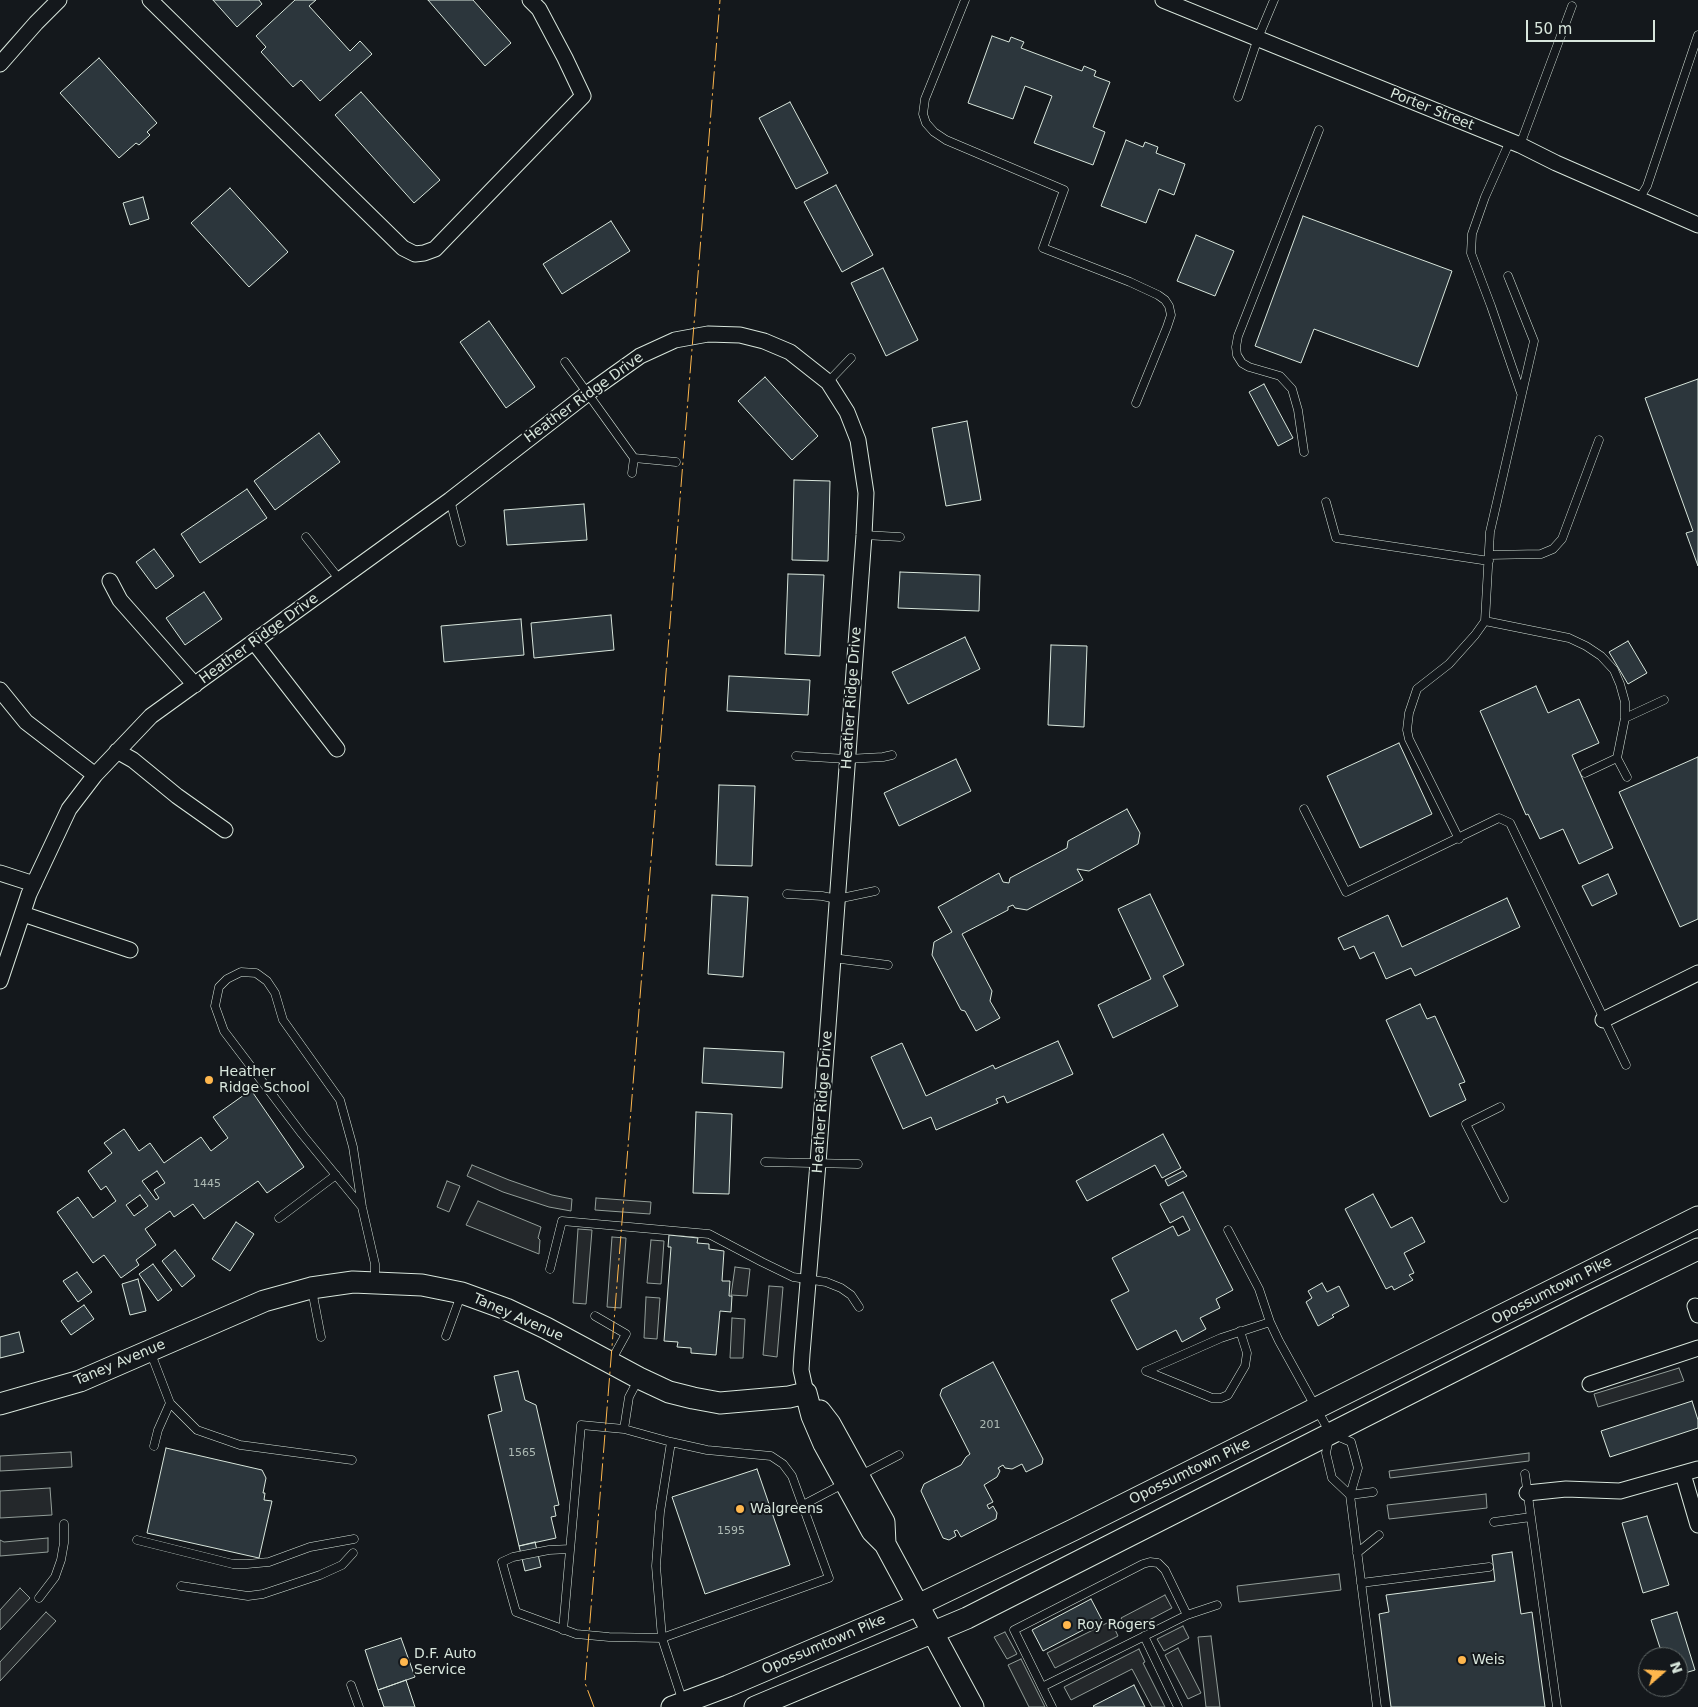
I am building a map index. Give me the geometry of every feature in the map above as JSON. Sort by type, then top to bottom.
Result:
[{"type":"main road","name":"Opossumtown Pike","points":[[678,1705],[918,1605],[1317,1409],[1698,1217]]},
{"type":"main road","name":"Opossumtown Pike","points":[[755,1707],[967,1618],[1330,1433],[1698,1249]]},
{"type":"main road","name":"Taney Avenue","points":[[0,1404],[80,1381],[248,1307],[289,1293],[353,1282],[422,1285],[462,1293],[522,1317],[669,1392],[720,1403],[789,1397],[806,1393]]},
{"type":"main road","points":[[806,1393],[830,1424],[872,1531],[885,1544],[973,1707]]},
{"type":"street","points":[[0,64],[59,0]]},
{"type":"street","points":[[150,0],[402,248],[414,254],[435,249],[583,96],[543,17],[530,0]]},
{"type":"street","name":"Porter Street","points":[[1163,0],[1515,143],[1698,225]]},
{"type":"street","name":"Heather Ridge Drive","points":[[0,982],[34,884],[69,809],[95,775],[151,716],[450,500],[588,393],[640,356],[675,340],[708,334],[740,335],[764,341],[790,352],[828,382],[847,412],[858,440],[866,493],[818,1163],[802,1354],[802,1370],[806,1393]]},
{"type":"street","points":[[110,581],[120,600],[195,685]]},
{"type":"street","points":[[254,642],[337,749]]},
{"type":"street","points":[[0,690],[26,722],[95,775]]},
{"type":"street","points":[[117,751],[133,760],[177,796],[225,830]]},
{"type":"street","points":[[0,872],[34,884]]},
{"type":"street","points":[[23,914],[130,950]]},
{"type":"street","points":[[1603,1020],[1698,973]]},
{"type":"street","points":[[1590,1384],[1698,1348]]},
{"type":"street","points":[[1527,1493],[1566,1489],[1620,1491],[1698,1470]]},
{"type":"street","points":[[1683,1474],[1698,1524]]},
{"type":"lane","points":[[965,0],[925,99],[923,114],[926,123],[934,132],[946,140],[1064,190],[1043,248],[1130,282],[1158,294],[1165,300],[1169,306],[1170,315],[1136,404]]},
{"type":"lane","points":[[1238,97],[1258,38],[1274,0]]},
{"type":"lane","points":[[1522,395],[1471,253],[1472,234],[1478,216],[1515,143],[1572,6]]},
{"type":"lane","points":[[1639,199],[1647,186],[1698,35]]},
{"type":"lane","points":[[1304,452],[1298,410],[1292,390],[1280,376],[1249,368],[1242,363],[1236,347],[1238,336],[1318,130]]},
{"type":"lane","points":[[1458,839],[1409,739],[1407,730],[1409,713],[1417,689],[1449,664],[1476,635],[1485,621],[1490,532],[1534,341],[1508,276]]},
{"type":"lane","points":[[828,382],[851,358]]},
{"type":"lane","points":[[564,362],[634,458],[632,473]]},
{"type":"lane","points":[[1326,502],[1336,538],[1489,558],[1541,554],[1553,549],[1562,539],[1599,440]]},
{"type":"lane","points":[[634,458],[676,462]]},
{"type":"lane","points":[[450,500],[461,542]]},
{"type":"lane","points":[[864,535],[900,537]]},
{"type":"lane","points":[[306,536],[340,580]]},
{"type":"lane","points":[[1485,621],[1569,638],[1601,656],[1614,670],[1620,684],[1625,718],[1617,758],[1627,777]]},
{"type":"lane","points":[[1625,718],[1664,700]]},
{"type":"lane","points":[[796,756],[847,758],[892,755]]},
{"type":"lane","points":[[1585,773],[1617,758]]},
{"type":"lane","points":[[1304,809],[1346,892],[1499,818],[1510,823],[1626,1065]]},
{"type":"lane","points":[[786,894],[822,896],[837,899],[875,890]]},
{"type":"lane","points":[[833,958],[888,965]]},
{"type":"lane","points":[[362,1207],[302,1134],[224,1031],[215,1006],[219,987],[227,979],[241,972],[256,973],[267,981],[276,993],[283,1020],[340,1100],[353,1147],[362,1207],[375,1264],[375,1282]]},
{"type":"lane","points":[[1500,1107],[1466,1124],[1504,1198]]},
{"type":"lane","points":[[765,1162],[858,1164]]},
{"type":"lane","points":[[279,1218],[336,1174]]},
{"type":"lane","points":[[550,1269],[562,1221],[709,1234],[793,1277],[826,1282],[842,1288],[851,1295],[859,1307]]},
{"type":"lane","points":[[1228,1230],[1259,1288],[1270,1322],[1279,1341],[1330,1433],[1351,1442],[1358,1468],[1350,1495],[1378,1707]]},
{"type":"lane","points":[[311,1288],[321,1337]]},
{"type":"lane","points":[[446,1336],[462,1293]]},
{"type":"lane","points":[[595,1316],[626,1334],[610,1363]]},
{"type":"lane","points":[[1240,1331],[1247,1353],[1245,1366],[1228,1395],[1221,1398],[1212,1398],[1146,1371],[1220,1338],[1240,1331],[1270,1322]]},
{"type":"lane","points":[[150,1351],[170,1403],[196,1430],[240,1444],[352,1460]]},
{"type":"lane","points":[[624,1429],[629,1397],[639,1378]]},
{"type":"lane","points":[[154,1446],[158,1430],[170,1403]]},
{"type":"lane","points":[[563,1630],[582,1425],[624,1429],[707,1450],[772,1456],[783,1464],[792,1476],[830,1578],[662,1638],[576,1634],[563,1630],[516,1612],[502,1562],[513,1557],[549,1550],[570,1549]]},
{"type":"lane","points":[[1330,1433],[1326,1454],[1332,1478],[1350,1495]]},
{"type":"lane","points":[[672,1442],[660,1512],[656,1566],[662,1638],[678,1705]]},
{"type":"lane","points":[[803,1505],[899,1454]]},
{"type":"lane","points":[[1524,1474],[1557,1707]]},
{"type":"lane","points":[[1350,1495],[1373,1492]]},
{"type":"lane","points":[[1494,1522],[1530,1517]]},
{"type":"lane","points":[[39,1598],[55,1577],[61,1560],[64,1543],[64,1524]]},
{"type":"lane","points":[[1357,1553],[1378,1535]]},
{"type":"lane","points":[[137,1540],[233,1564],[270,1562],[310,1547],[354,1540]]},
{"type":"lane","points":[[181,1586],[248,1596],[263,1594],[335,1569],[342,1565],[353,1553]]},
{"type":"lane","points":[[1052,1707],[1014,1630],[1150,1562],[1158,1563],[1165,1570],[1187,1615]]},
{"type":"lane","points":[[1361,1583],[1489,1567]]},
{"type":"lane","points":[[1042,1687],[1187,1615],[1217,1605]]},
{"type":"lane","points":[[1144,1636],[1178,1707]]},
{"type":"lane","points":[[351,1685],[359,1707]]},
{"type":"shaded area","points":[[472,1165],[552,1195],[572,1199],[571,1211],[549,1207],[503,1192],[467,1176]]},
{"type":"shaded area","points":[[447,1181],[460,1186],[449,1212],[437,1207]]},
{"type":"shaded area","points":[[596,1198],[651,1202],[650,1214],[595,1210]]},
{"type":"shaded area","points":[[478,1201],[541,1227],[538,1238],[540,1240],[539,1254],[466,1225]]},
{"type":"shaded area","points":[[578,1229],[592,1230],[586,1304],[573,1303]]},
{"type":"shaded area","points":[[612,1237],[626,1238],[621,1308],[607,1307]]},
{"type":"shaded area","points":[[651,1240],[664,1241],[661,1284],[647,1283]]},
{"type":"shaded area","points":[[735,1267],[750,1269],[747,1296],[731,1295]]},
{"type":"shaded area","points":[[769,1286],[783,1287],[777,1357],[763,1355]]},
{"type":"shaded area","points":[[646,1297],[660,1298],[657,1339],[644,1338]]},
{"type":"shaded area","points":[[732,1318],[745,1319],[743,1358],[730,1358]]},
{"type":"shaded area","points":[[1679,1368],[1684,1381],[1598,1407],[1594,1394]]},
{"type":"shaded area","points":[[71,1452],[72,1467],[0,1471],[0,1456]]},
{"type":"shaded area","points":[[1529,1453],[1529,1461],[1390,1478],[1389,1471]]},
{"type":"shaded area","points":[[50,1488],[52,1515],[0,1518],[0,1491]]},
{"type":"shaded area","points":[[1486,1494],[1487,1508],[1389,1519],[1387,1505]]},
{"type":"shaded area","points":[[48,1538],[48,1552],[0,1556],[0,1540],[4,1542]]},
{"type":"shaded area","points":[[1339,1574],[1341,1590],[1239,1602],[1237,1586]]},
{"type":"shaded area","points":[[20,1588],[30,1598],[0,1630],[0,1610]]},
{"type":"shaded area","points":[[1165,1595],[1172,1608],[1128,1631],[1121,1618]]},
{"type":"shaded area","points":[[46,1612],[56,1621],[0,1681],[0,1662]]},
{"type":"shaded area","points":[[1111,1621],[1118,1636],[1055,1668],[1047,1653]]},
{"type":"shaded area","points":[[1183,1626],[1189,1638],[1164,1651],[1157,1639]]},
{"type":"shaded area","points":[[1005,1632],[1017,1654],[1007,1659],[994,1637]]},
{"type":"shaded area","points":[[1211,1636],[1220,1707],[1206,1707],[1198,1637]]},
{"type":"shaded area","points":[[1178,1648],[1201,1693],[1188,1699],[1165,1655]]},
{"type":"shaded area","points":[[1139,1649],[1145,1662],[1143,1663],[1165,1707],[1152,1707],[1132,1669],[1071,1700],[1064,1687]]},
{"type":"shaded area","points":[[1021,1659],[1045,1707],[1029,1707],[1008,1665]]},
{"type":"building","points":[[213,0],[259,0],[262,4],[237,27]]},
{"type":"building","points":[[295,0],[316,0],[309,6],[350,51],[360,41],[372,54],[320,101],[301,80],[293,87],[261,52],[266,47],[256,36]]},
{"type":"building","points":[[428,0],[473,0],[511,43],[485,66]]},
{"type":"building","points":[[992,36],[1009,42],[1011,37],[1024,42],[1021,48],[1082,71],[1084,66],[1096,71],[1094,76],[1110,82],[1093,127],[1105,132],[1093,165],[1034,143],[1052,96],[1025,86],[1013,119],[968,103]]},
{"type":"building","points":[[99,58],[157,123],[147,132],[150,135],[139,145],[136,143],[119,158],[60,93]]},
{"type":"building","points":[[361,92],[440,180],[414,203],[335,115]]},
{"type":"building","points":[[790,102],[828,173],[796,189],[759,118]]},
{"type":"building","points":[[1126,140],[1143,147],[1145,142],[1158,147],[1156,153],[1185,164],[1174,195],[1159,189],[1146,223],[1101,206]]},
{"type":"building","points":[[836,185],[873,255],[842,272],[804,202]]},
{"type":"building","points":[[230,188],[288,252],[249,287],[191,223]]},
{"type":"building","points":[[143,197],[149,219],[130,225],[123,203]]},
{"type":"building","points":[[1303,216],[1452,271],[1418,367],[1314,329],[1301,363],[1255,346]]},
{"type":"building","points":[[611,221],[630,251],[562,294],[543,264]]},
{"type":"building","points":[[1196,235],[1234,251],[1215,296],[1177,281]]},
{"type":"building","points":[[883,268],[918,340],[886,356],[851,283]]},
{"type":"building","points":[[489,321],[535,387],[506,408],[460,342]]},
{"type":"building","points":[[765,377],[818,436],[792,460],[738,401]]},
{"type":"building","points":[[1698,379],[1698,566],[1686,533],[1693,531],[1645,398]]},
{"type":"building","points":[[1264,384],[1293,438],[1278,446],[1249,392]]},
{"type":"building","points":[[967,421],[981,500],[946,506],[932,428]]},
{"type":"building","points":[[319,433],[340,462],[275,510],[254,481]]},
{"type":"building","points":[[794,480],[830,481],[828,561],[792,560]]},
{"type":"building","points":[[247,489],[267,518],[200,563],[181,534]]},
{"type":"building","points":[[584,504],[587,540],[507,545],[504,510]]},
{"type":"building","points":[[154,549],[174,576],[156,589],[136,562]]},
{"type":"building","points":[[900,572],[980,575],[979,611],[898,608]]},
{"type":"building","points":[[788,574],[824,575],[820,656],[785,654]]},
{"type":"building","points":[[204,592],[222,619],[185,645],[166,618]]},
{"type":"building","points":[[611,615],[614,650],[534,658],[531,623]]},
{"type":"building","points":[[521,619],[524,655],[444,662],[441,626]]},
{"type":"building","points":[[965,637],[980,669],[908,704],[892,672]]},
{"type":"building","points":[[1628,641],[1647,673],[1628,684],[1609,652]]},
{"type":"building","points":[[1051,645],[1087,646],[1084,727],[1048,725]]},
{"type":"building","points":[[729,676],[810,680],[808,715],[727,711]]},
{"type":"building","points":[[1536,686],[1548,713],[1579,699],[1599,743],[1572,755],[1613,848],[1579,864],[1563,829],[1540,839],[1528,814],[1526,815],[1480,711]]},
{"type":"building","points":[[1399,743],[1432,814],[1360,848],[1327,776]]},
{"type":"building","points":[[1698,757],[1698,919],[1680,927],[1619,792]]},
{"type":"building","points":[[956,759],[971,791],[899,826],[884,793]]},
{"type":"building","points":[[719,785],[755,786],[752,866],[716,865]]},
{"type":"building","points":[[1127,809],[1140,833],[1138,844],[1089,871],[1077,869],[1083,880],[1027,910],[1015,908],[1013,905],[1008,907],[1008,910],[962,934],[992,991],[990,1001],[1000,1018],[976,1031],[965,1011],[961,1010],[932,955],[934,942],[952,932],[938,907],[999,873],[1003,882],[1009,883],[1010,878],[1067,848],[1068,841]]},
{"type":"building","points":[[1608,874],[1617,894],[1592,906],[1582,886]]},
{"type":"building","points":[[1150,894],[1184,965],[1163,976],[1178,1006],[1113,1038],[1098,1005],[1151,979],[1118,909]]},
{"type":"building","points":[[712,895],[748,897],[743,977],[708,974]]},
{"type":"building","points":[[1507,898],[1520,927],[1415,976],[1411,968],[1386,979],[1374,952],[1360,959],[1354,946],[1344,950],[1338,938],[1388,915],[1402,947]]},
{"type":"building","points":[[1420,1004],[1427,1019],[1435,1016],[1465,1082],[1459,1084],[1466,1100],[1430,1117],[1386,1020]]},
{"type":"building","points":[[1058,1041],[1073,1074],[1007,1103],[1004,1096],[996,1099],[998,1103],[936,1130],[931,1117],[903,1129],[871,1057],[902,1043],[926,1096],[993,1065],[995,1069]]},
{"type":"building","points":[[704,1048],[784,1052],[782,1088],[702,1083]]},
{"type":"building","points":[[251,1090],[304,1167],[267,1193],[258,1181],[204,1219],[193,1204],[174,1217],[170,1211],[145,1229],[156,1245],[136,1260],[139,1265],[121,1278],[104,1255],[93,1263],[57,1212],[78,1197],[93,1218],[116,1201],[106,1186],[101,1190],[88,1171],[112,1153],[104,1143],[124,1129],[139,1151],[150,1143],[164,1163],[201,1137],[211,1151],[228,1138],[213,1117]],"holes":[[[157,1171],[165,1183],[154,1190],[159,1198],[156,1200],[142,1181]],[[140,1195],[148,1206],[134,1216],[126,1205]]]},
{"type":"building","points":[[696,1112],[732,1114],[729,1194],[693,1193]]},
{"type":"building","points":[[1163,1134],[1181,1168],[1162,1178],[1155,1165],[1087,1201],[1076,1181]]},
{"type":"building","points":[[1183,1171],[1187,1176],[1168,1186],[1165,1180]]},
{"type":"building","points":[[1183,1192],[1233,1290],[1216,1299],[1220,1308],[1200,1318],[1206,1329],[1182,1342],[1176,1330],[1137,1350],[1111,1300],[1129,1291],[1112,1258],[1173,1226],[1178,1236],[1190,1230],[1183,1216],[1170,1223],[1160,1204]]},
{"type":"building","points":[[1373,1194],[1391,1228],[1412,1217],[1425,1242],[1404,1253],[1414,1273],[1409,1275],[1413,1280],[1394,1290],[1392,1286],[1386,1289],[1345,1209]]},
{"type":"building","points":[[236,1222],[254,1234],[230,1271],[212,1259]]},
{"type":"building","points":[[669,1235],[698,1238],[697,1243],[709,1244],[709,1249],[724,1251],[722,1281],[730,1281],[729,1296],[732,1296],[731,1312],[720,1311],[716,1355],[691,1353],[691,1348],[677,1347],[678,1342],[664,1341],[671,1247],[668,1247]]},
{"type":"building","points":[[175,1250],[195,1276],[182,1287],[162,1261]]},
{"type":"building","points":[[153,1264],[172,1290],[158,1301],[139,1274]]},
{"type":"building","points":[[77,1272],[92,1292],[78,1302],[63,1281]]},
{"type":"building","points":[[138,1279],[146,1311],[130,1315],[122,1284]]},
{"type":"building","points":[[1322,1283],[1327,1292],[1339,1286],[1349,1306],[1332,1315],[1334,1317],[1318,1326],[1306,1302],[1312,1298],[1308,1291]]},
{"type":"building","points":[[84,1305],[94,1319],[71,1335],[61,1321]]},
{"type":"building","points":[[19,1332],[24,1352],[0,1358],[0,1337]]},
{"type":"building","points":[[993,1362],[1043,1459],[1042,1464],[1026,1472],[1022,1464],[1012,1469],[1005,1468],[1003,1465],[998,1468],[1000,1471],[997,1477],[984,1485],[993,1502],[987,1505],[989,1509],[993,1506],[997,1513],[996,1519],[961,1537],[957,1530],[954,1531],[956,1536],[949,1540],[943,1538],[921,1491],[924,1484],[961,1465],[970,1454],[940,1395],[942,1389]]},
{"type":"building","points":[[518,1371],[525,1400],[536,1405],[559,1505],[554,1506],[556,1516],[551,1517],[556,1538],[519,1546],[488,1415],[502,1411],[494,1376]]},
{"type":"building","points":[[1692,1401],[1698,1420],[1698,1428],[1610,1457],[1601,1431]]},
{"type":"building","points":[[166,1448],[262,1470],[266,1478],[263,1493],[265,1493],[264,1500],[272,1501],[259,1558],[147,1533]]},
{"type":"building","points":[[757,1469],[790,1565],[705,1594],[672,1497]]},
{"type":"building","points":[[1647,1516],[1669,1585],[1643,1593],[1622,1523]]},
{"type":"building","points":[[535,1542],[541,1567],[525,1571],[519,1546]]},
{"type":"building","name":"Weis","points":[[1512,1552],[1521,1614],[1532,1612],[1545,1707],[1391,1707],[1379,1614],[1389,1612],[1386,1595],[1495,1581],[1492,1555]]},
{"type":"building","name":"Roy Rogers","points":[[1091,1599],[1102,1620],[1043,1651],[1032,1630]]},
{"type":"building","points":[[1677,1612],[1688,1647],[1660,1647],[1651,1620]]},
{"type":"building","points":[[401,1638],[415,1677],[378,1690],[365,1650]]},
{"type":"building","points":[[1688,1647],[1695,1670],[1688,1672]]},
{"type":"building","points":[[406,1680],[415,1707],[384,1707],[378,1690]]},
{"type":"building","points":[[1134,1685],[1145,1707],[1093,1706]]},
{"type":"power","points":[[594,1707],[585,1683],[720,0]]},
{"type":"place","name":"Heather Ridge School","points":[[209,1080]]},
{"type":"place","name":"Walgreens","points":[[740,1509]]},
{"type":"place","name":"Roy Rogers","points":[[1067,1625]]},
{"type":"place","name":"Weis","points":[[1462,1660]]},
{"type":"place","name":"D.F. Auto Service","points":[[404,1662]]}]
